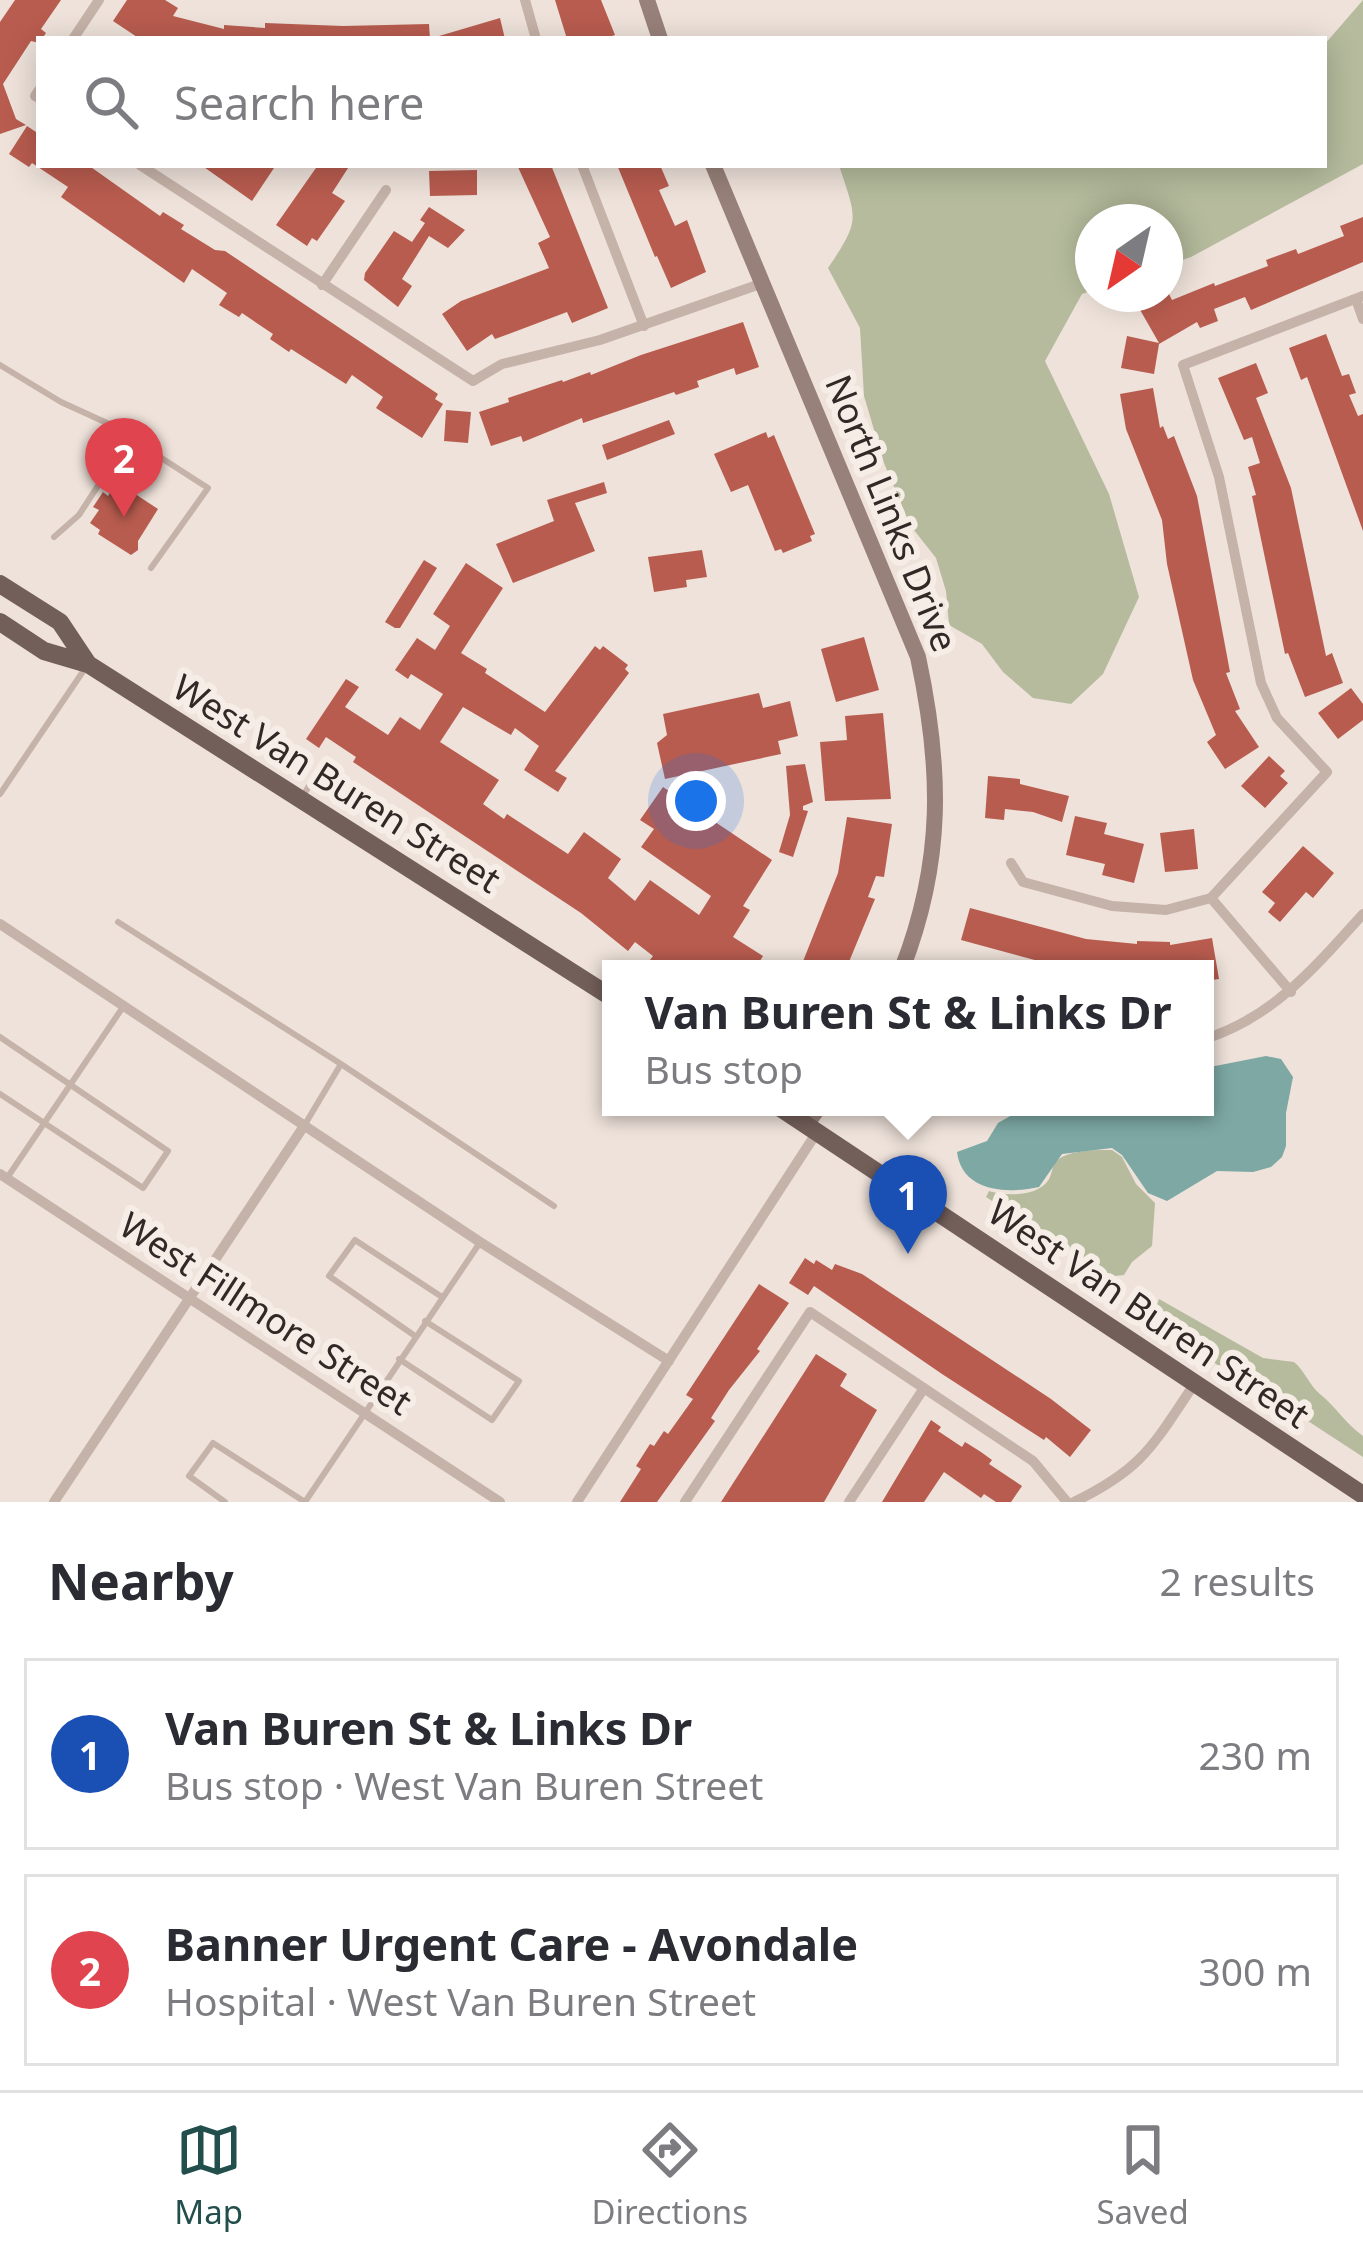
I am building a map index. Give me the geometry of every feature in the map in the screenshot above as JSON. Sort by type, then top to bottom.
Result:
[{"type":"main road","name":"West Van Buren Street","points":[[0,584],[60,622],[88,664]]},
{"type":"main road","name":"West Van Buren Street","points":[[0,622],[44,651],[88,664],[602,992]]},
{"type":"main road","name":"West Van Buren Street","points":[[793,1116],[1363,1495]]},
{"type":"street","points":[[75,36],[99,0]]},
{"type":"street","points":[[525,0],[535,36]]},
{"type":"street","points":[[647,0],[659,36]]},
{"type":"street","points":[[145,168],[472,381],[502,364],[644,326],[763,283]]},
{"type":"street","points":[[583,168],[644,326]]},
{"type":"street","name":"North Links Drive","points":[[714,168],[918,657],[930,711],[938,797],[922,912],[905,960]]},
{"type":"street","points":[[322,285],[386,190]]},
{"type":"street","points":[[1011,863],[1022,882],[1112,906],[1166,910],[1211,898],[1327,772],[1277,718],[1261,683],[1219,477],[1183,365],[1360,297],[1363,319]]},
{"type":"street","points":[[1211,898],[1291,992]]},
{"type":"street","points":[[1214,1036],[1240,1026],[1291,992],[1363,914]]},
{"type":"street","points":[[0,924],[480,1242],[669,1361]]},
{"type":"street","points":[[577,1502],[669,1361],[816,1116]]},
{"type":"street","points":[[55,1502],[304,1126]]},
{"type":"street","name":"West Fillmore Street","points":[[3,1176],[500,1502]]},
{"type":"street","points":[[685,1502],[810,1312],[1033,1461],[1070,1502],[1115,1483],[1139,1463],[1196,1383]]},
{"type":"street","points":[[849,1502],[924,1388]]},
{"type":"lane","points":[[0,365],[61,403],[107,423],[208,488],[151,568]]},
{"type":"lane","points":[[54,537],[79,514],[112,464]]},
{"type":"lane","points":[[0,794],[88,664]]},
{"type":"lane","points":[[300,800],[326,760]]},
{"type":"lane","points":[[118,922],[554,1206]]},
{"type":"lane","points":[[3,1176],[123,1006]]},
{"type":"lane","points":[[0,1036],[168,1151],[143,1188],[0,1094]]},
{"type":"lane","points":[[304,1126],[341,1064]]},
{"type":"lane","points":[[416,1336],[329,1276],[355,1240],[442,1297]]},
{"type":"lane","points":[[225,1502],[189,1476],[213,1443],[305,1502],[480,1242]]},
{"type":"lane","points":[[399,1359],[492,1420],[519,1381],[425,1322]]},
{"type":"green space","points":[[1363,0],[1363,164],[1183,260],[1183,204],[1075,204],[1075,307],[1045,361],[1109,494],[1139,597],[1103,674],[1071,704],[1033,698],[1003,672],[982,644],[949,625],[936,558],[910,525],[884,463],[864,396],[860,328],[828,268],[853,218],[840,168],[1327,168],[1327,42]]},
{"type":"green space","points":[[1112,1150],[1155,1203],[1152,1246],[1124,1275],[1097,1269],[986,1197],[989,1191],[1027,1193],[1042,1187],[1058,1159],[1067,1155]]},
{"type":"green space","points":[[1159,1299],[1263,1358],[1294,1362],[1363,1436],[1363,1457],[1249,1378],[1219,1366],[1152,1319]]},
{"type":"water","points":[[1266,1056],[1281,1059],[1293,1077],[1286,1146],[1271,1167],[1253,1172],[1217,1171],[1167,1201],[1148,1193],[1112,1148],[1062,1154],[1039,1187],[1026,1189],[988,1187],[967,1175],[961,1165],[957,1152],[987,1141],[998,1123],[1010,1116],[1214,1116],[1214,1066]]},
{"type":"building","points":[[15,0],[61,0],[41,29],[46,33],[31,41],[3,84],[16,119],[26,125],[0,134],[0,22]]},
{"type":"building","points":[[127,0],[165,0],[178,8],[173,16],[224,29],[224,25],[265,28],[265,23],[429,24],[430,36],[136,36],[113,21]]},
{"type":"building","points":[[555,0],[601,0],[615,35],[566,36]]},
{"type":"building","points":[[500,18],[504,36],[439,36]]},
{"type":"building","points":[[27,126],[36,132],[36,166],[29,167],[9,154]]},
{"type":"building","points":[[40,168],[92,168],[438,394],[435,399],[443,404],[422,438],[376,408],[383,397],[352,375],[346,384],[289,352],[270,339],[273,334],[242,313],[239,317],[219,305],[227,293],[192,269],[184,283],[61,197],[68,187]]},
{"type":"building","points":[[205,168],[274,168],[252,201]]},
{"type":"building","points":[[316,168],[348,168],[332,193],[345,201],[317,241],[312,238],[307,246],[276,225]]},
{"type":"building","points":[[518,168],[552,168],[608,308],[572,323],[567,312],[495,339],[492,334],[467,351],[442,314],[461,301],[549,268],[538,243],[550,237]]},
{"type":"building","points":[[618,168],[661,168],[669,186],[659,190],[675,226],[687,220],[706,272],[671,288]]},
{"type":"building","points":[[477,170],[477,195],[430,196],[429,171]]},
{"type":"building","points":[[429,207],[465,230],[448,248],[429,236],[402,279],[412,286],[398,307],[364,280],[365,273],[394,231],[412,242]]},
{"type":"building","points":[[1363,217],[1363,262],[1251,310],[1245,297],[1214,309],[1218,321],[1200,328],[1197,322],[1159,344],[1154,374],[1121,368],[1127,336],[1159,343],[1141,312],[1183,312],[1183,296],[1268,266],[1266,260],[1296,249],[1298,254],[1344,236],[1340,226]]},
{"type":"building","points":[[743,322],[759,367],[736,375],[734,368],[697,381],[699,387],[676,395],[583,423],[582,418],[523,442],[521,436],[491,446],[479,412],[509,402],[508,398],[591,375]]},
{"type":"building","points":[[1326,334],[1342,376],[1349,374],[1356,393],[1349,395],[1358,416],[1363,414],[1363,531],[1307,377],[1301,380],[1289,348]]},
{"type":"building","points":[[1256,363],[1268,393],[1256,398],[1291,488],[1326,656],[1332,653],[1343,683],[1305,697],[1285,654],[1252,496],[1256,495],[1248,467],[1260,463],[1252,437],[1244,440],[1218,378]]},
{"type":"building","points":[[1153,388],[1160,428],[1163,426],[1168,439],[1174,436],[1197,496],[1230,672],[1226,673],[1240,709],[1235,711],[1259,747],[1225,769],[1207,742],[1216,735],[1193,680],[1162,520],[1126,429],[1120,394]]},
{"type":"building","points":[[446,410],[471,412],[468,443],[444,441]]},
{"type":"building","points":[[669,420],[675,434],[607,460],[602,445]]},
{"type":"building","points":[[766,432],[768,438],[774,435],[815,534],[810,536],[812,541],[783,553],[775,551],[748,485],[731,492],[714,454]]},
{"type":"building","points":[[117,482],[158,509],[131,555],[98,534],[100,530],[90,523],[99,510],[93,507]]},
{"type":"building","points":[[604,482],[607,493],[575,503],[595,551],[513,583],[496,544],[554,521],[547,500]]},
{"type":"building","points":[[702,550],[707,577],[686,580],[687,587],[654,592],[648,557]]},
{"type":"building","points":[[424,560],[437,568],[400,628],[395,628],[385,622]]},
{"type":"building","points":[[466,563],[503,588],[461,653],[545,712],[595,646],[600,650],[603,646],[628,665],[629,673],[555,771],[567,778],[558,792],[524,770],[539,746],[515,728],[511,735],[463,707],[440,742],[499,780],[483,804],[504,819],[507,814],[568,854],[584,832],[621,859],[608,878],[635,901],[650,880],[699,915],[711,896],[641,847],[654,829],[640,820],[663,787],[772,860],[743,906],[750,910],[733,937],[763,956],[761,960],[650,960],[653,956],[635,942],[628,951],[581,913],[353,762],[356,757],[326,737],[319,748],[306,739],[346,679],[359,687],[345,707],[388,735],[400,717],[420,730],[443,694],[395,670],[417,638],[435,650],[450,626],[433,614]]},
{"type":"building","points":[[864,637],[879,690],[836,702],[821,649]]},
{"type":"building","points":[[1351,688],[1363,704],[1363,720],[1338,739],[1318,713]]},
{"type":"building","points":[[759,693],[763,708],[790,701],[798,736],[778,741],[781,754],[665,779],[657,743],[667,735],[663,714]]},
{"type":"building","points":[[883,713],[891,799],[825,801],[820,742],[847,740],[845,716]]},
{"type":"building","points":[[1269,756],[1285,771],[1280,776],[1288,783],[1265,808],[1241,786]]},
{"type":"building","points":[[805,764],[813,802],[803,806],[808,811],[793,857],[779,852],[790,815],[786,766]]},
{"type":"building","points":[[988,776],[1020,779],[1020,784],[1069,796],[1062,822],[1005,809],[1004,820],[985,818]]},
{"type":"building","points":[[1075,816],[1107,823],[1104,834],[1144,844],[1134,883],[1102,875],[1105,864],[1066,855]]},
{"type":"building","points":[[847,817],[892,824],[884,877],[876,876],[868,897],[875,899],[850,960],[804,960],[838,873]]},
{"type":"building","points":[[1194,829],[1198,869],[1165,872],[1160,833]]},
{"type":"building","points":[[1303,846],[1334,873],[1313,898],[1306,892],[1280,922],[1268,912],[1275,903],[1262,892]]},
{"type":"building","points":[[970,908],[1086,939],[1170,945],[1212,938],[1219,979],[1214,980],[1214,960],[1035,960],[961,940]]},
{"type":"building","points":[[805,1258],[832,1270],[835,1264],[862,1274],[1091,1430],[1070,1457],[814,1286],[808,1295],[789,1283]]},
{"type":"building","points":[[759,1284],[789,1303],[757,1349],[760,1351],[729,1390],[711,1418],[715,1421],[657,1502],[620,1502],[650,1444],[654,1446],[664,1431],[668,1434],[693,1399],[686,1395]]},
{"type":"building","points":[[816,1354],[847,1374],[840,1386],[877,1410],[824,1502],[721,1502]]},
{"type":"building","points":[[931,1420],[941,1427],[938,1431],[962,1447],[965,1442],[981,1452],[992,1460],[989,1464],[1022,1486],[1011,1502],[996,1502],[984,1494],[981,1498],[944,1472],[924,1502],[882,1502]]},
{"type":"place","name":"Banner Urgent Care - Avondale","points":[[124,517]]},
{"type":"place","name":"Van Buren St & Links Dr","points":[[908,1254]]}]
